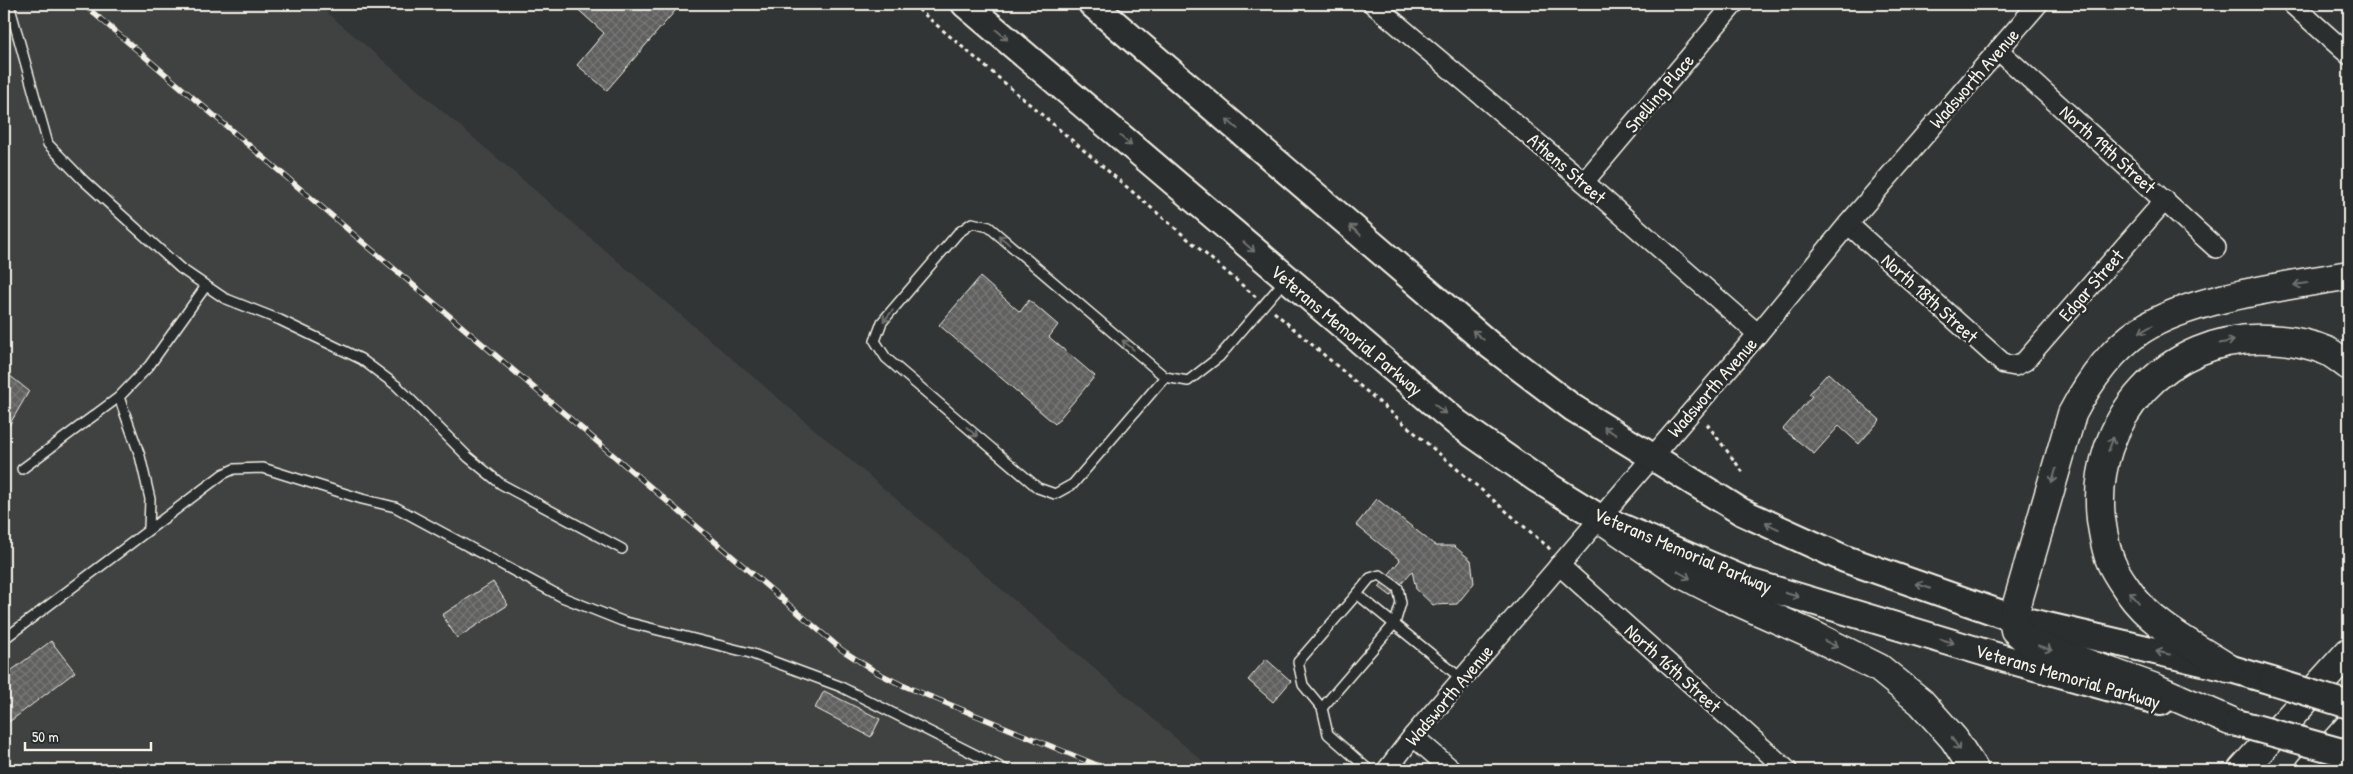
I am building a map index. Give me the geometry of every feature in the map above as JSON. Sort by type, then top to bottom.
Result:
[{"type":"highway","points":[[2234,722],[2155,688],[2030,642],[2015,630],[2013,618],[2072,414],[2087,384],[2109,357],[2142,330],[2183,311],[2254,293],[2349,275]]},
{"type":"highway","points":[[2228,668],[2156,620],[2130,594],[2110,560],[2103,534],[2099,500],[2103,466],[2116,429],[2131,404],[2154,378],[2172,364],[2195,351],[2217,344],[2246,338],[2294,341],[2327,351],[2349,366]]},
{"type":"highway","points":[[1600,518],[1680,573],[1879,668],[1921,702],[1954,739],[1974,770]]},
{"type":"highway","points":[[2242,770],[2349,652]]},
{"type":"highway","points":[[2310,770],[2349,727]]},
{"type":"street","name":"Veterans Memorial Parkway","points":[[966,4],[1457,423],[1520,468],[1600,518],[1749,582],[2006,659],[2349,754]]},
{"type":"street","points":[[1092,4],[1491,346],[1573,408],[1742,512],[1836,555],[2013,618],[2228,668],[2349,705]]},
{"type":"street","name":"Athens Street","points":[[1373,4],[1584,182],[1758,334]]},
{"type":"street","name":"Snelling Place","points":[[1584,182],[1734,4]]},
{"type":"street","name":"Wadsworth Avenue","points":[[1387,770],[1413,736],[1758,334],[1848,224],[2038,4]]},
{"type":"street","points":[[2292,4],[2349,55]]},
{"type":"street","name":"North 19th Street","points":[[1998,50],[2216,248]]},
{"type":"street","name":"Edgar Street","points":[[2015,366],[2025,361],[2165,200]]},
{"type":"street","name":"North 18th Street","points":[[1848,224],[2004,364],[2015,366]]},
{"type":"street","name":"North 16th Street","points":[[1559,565],[1787,770]]},
{"type":"street","points":[[1413,736],[1452,770]]},
{"type":"lane","points":[[8,4],[48,144],[83,180],[180,268],[224,298],[280,320],[361,359],[397,386],[468,457],[501,484],[622,549]]},
{"type":"lane","points":[[1165,377],[1073,484],[1056,494],[1038,488],[886,358],[875,341],[882,322],[958,233],[972,224],[988,227],[1165,377],[1188,381],[1219,357],[1286,278]]},
{"type":"lane","points":[[22,469],[119,397],[150,366],[206,286]]},
{"type":"lane","points":[[119,397],[140,456],[150,499],[149,530]]},
{"type":"lane","points":[[4,639],[223,474],[234,469],[263,468],[362,499],[395,507],[562,597],[622,621],[750,653],[839,686],[1006,770]]},
{"type":"lane","points":[[1322,708],[1395,623],[1401,603],[1398,588],[1380,575],[1370,578],[1298,662],[1303,685],[1322,708],[1328,734],[1369,770]]},
{"type":"lane","points":[[1357,594],[1395,623],[1462,680]]},
{"type":"path","points":[[912,4],[1548,547],[1559,565]]},
{"type":"path","points":[[1707,424],[1745,475]]},
{"type":"shaded area","points":[[4,4],[317,4],[1213,770],[4,770]]},
{"type":"building","points":[[572,4],[681,4],[607,90],[577,65],[604,33]]},
{"type":"building","points":[[980,277],[1020,312],[1029,300],[1058,325],[1049,337],[1095,376],[1055,424],[939,325]]},
{"type":"building","points":[[4,371],[29,391],[4,434]]},
{"type":"building","points":[[1828,373],[1880,420],[1859,444],[1839,426],[1814,454],[1783,429],[1812,396],[1809,394]]},
{"type":"building","points":[[1377,499],[1436,546],[1454,546],[1471,560],[1474,583],[1457,604],[1433,605],[1416,589],[1412,571],[1391,596],[1379,587],[1400,560],[1356,525]]},
{"type":"building","points":[[493,582],[508,605],[457,638],[442,615]]},
{"type":"building","points":[[51,641],[75,672],[9,722],[4,715],[4,676]]},
{"type":"building","points":[[1266,659],[1291,681],[1273,702],[1248,680]]},
{"type":"building","points":[[824,691],[880,719],[871,737],[815,708]]},
{"type":"railway","points":[[83,4],[842,650],[876,672],[902,685],[1109,770]]}]
